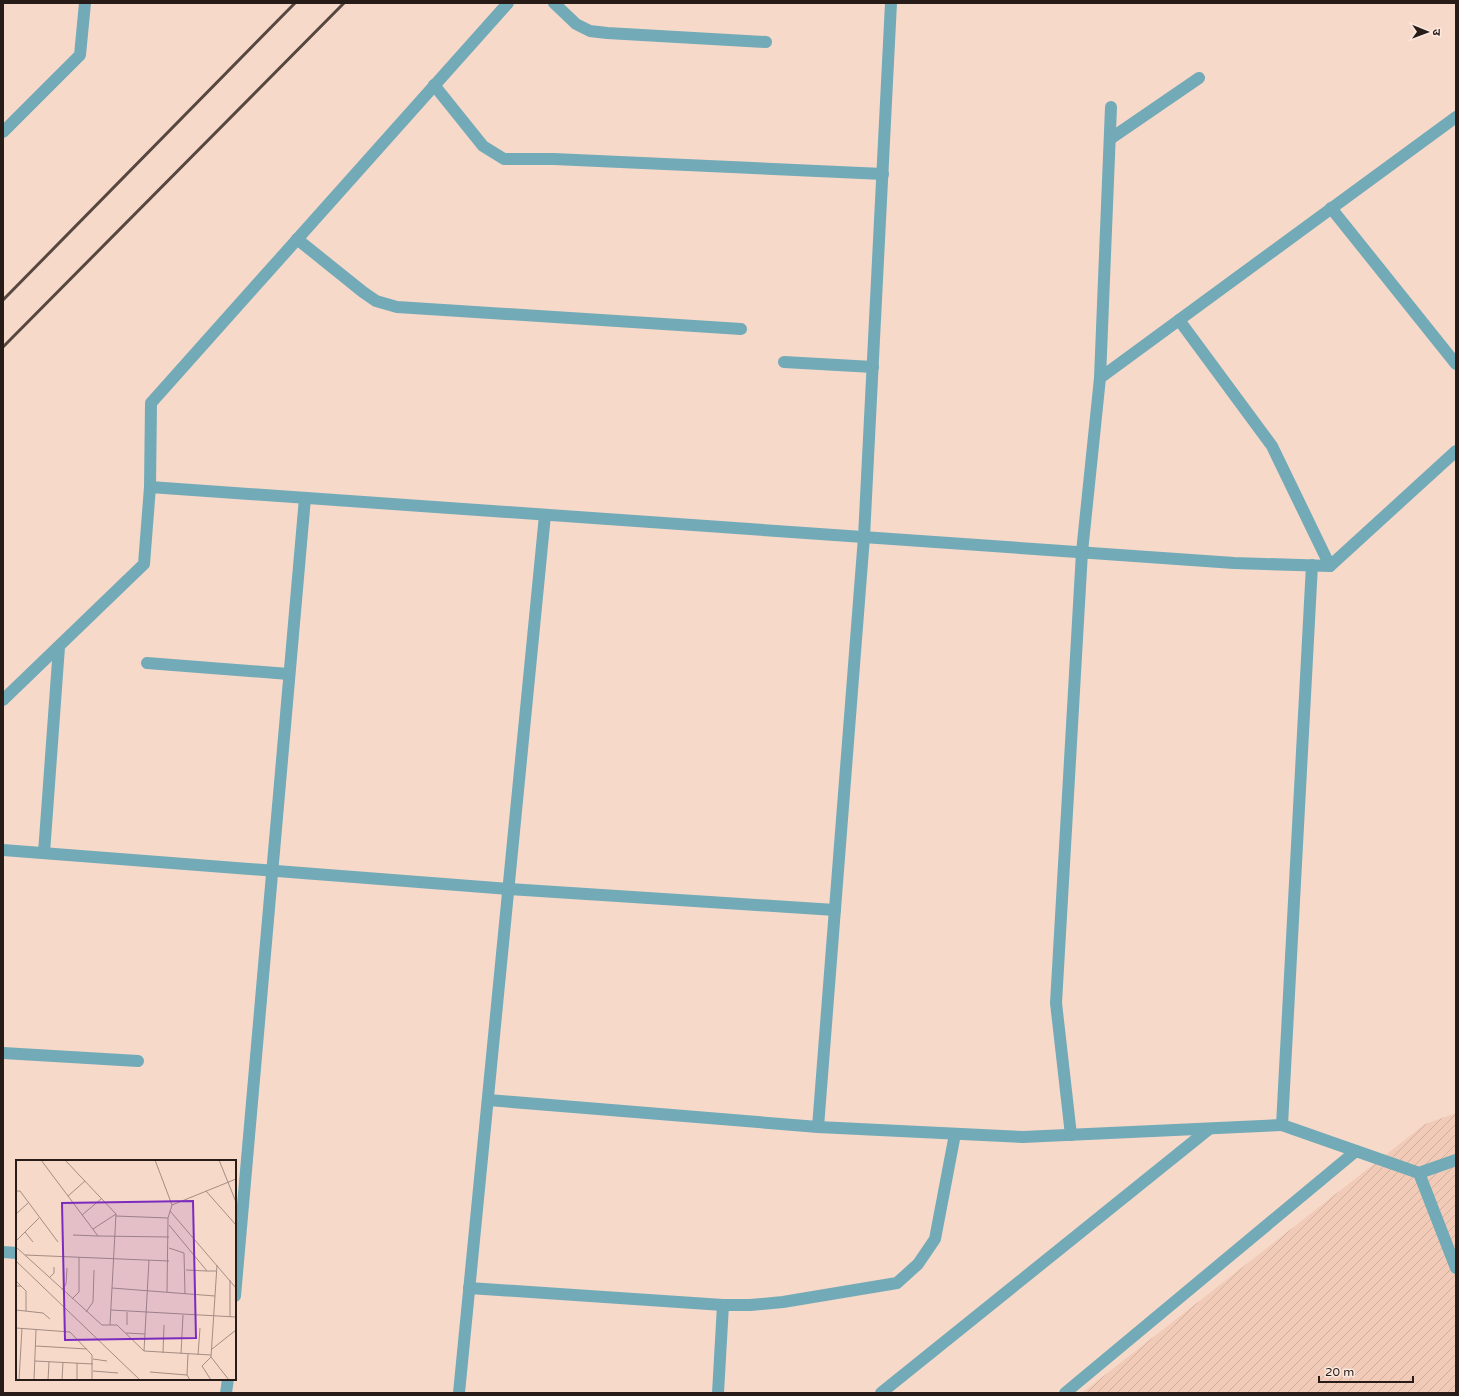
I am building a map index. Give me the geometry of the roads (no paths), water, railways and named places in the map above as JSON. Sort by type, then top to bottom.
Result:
[{"type":"street","points":[[3,132],[80,55],[85,3]]},
{"type":"street","points":[[3,700],[144,564],[150,487],[151,403],[434,84],[508,3]]},
{"type":"street","points":[[554,3],[576,24],[590,31],[766,42]]},
{"type":"street","points":[[818,1127],[864,537],[891,3]]},
{"type":"street","points":[[1110,138],[1199,78]]},
{"type":"street","points":[[434,84],[483,146],[504,159],[554,159],[883,174]]},
{"type":"street","points":[[1071,1135],[1056,1003],[1082,552],[1100,378],[1111,107]]},
{"type":"street","points":[[1100,378],[1456,117]]},
{"type":"street","points":[[1331,208],[1456,364]]},
{"type":"street","points":[[297,239],[376,301],[397,307],[741,329]]},
{"type":"street","points":[[1179,320],[1272,446],[1330,566]]},
{"type":"street","points":[[784,362],[873,367]]},
{"type":"street","points":[[150,487],[1234,563],[1330,566],[1456,451]]},
{"type":"street","points":[[236,1267],[305,498]]},
{"type":"street","points":[[459,1393],[545,515]]},
{"type":"street","points":[[1282,1125],[1312,565]]},
{"type":"street","points":[[44,854],[59,647]]},
{"type":"street","points":[[147,663],[290,674]]},
{"type":"street","points":[[3,850],[508,889],[835,910]]},
{"type":"street","points":[[3,1053],[138,1061]]},
{"type":"street","points":[[488,1100],[818,1127],[1023,1137],[1282,1125],[1419,1173],[1456,1160]]},
{"type":"street","points":[[881,1393],[1209,1129]]},
{"type":"street","points":[[469,1288],[723,1305],[750,1305],[783,1302],[898,1283],[918,1264],[935,1238],[955,1134]]},
{"type":"street","points":[[1065,1393],[1356,1151]]},
{"type":"street","points":[[1419,1173],[1456,1268]]},
{"type":"street","points":[[3,1252],[16,1253]]},
{"type":"street","points":[[718,1393],[723,1305]]},
{"type":"street","points":[[226,1393],[228,1380]]},
{"type":"railway","points":[[3,300],[295,3]]},
{"type":"railway","points":[[3,347],[344,3]]}]
